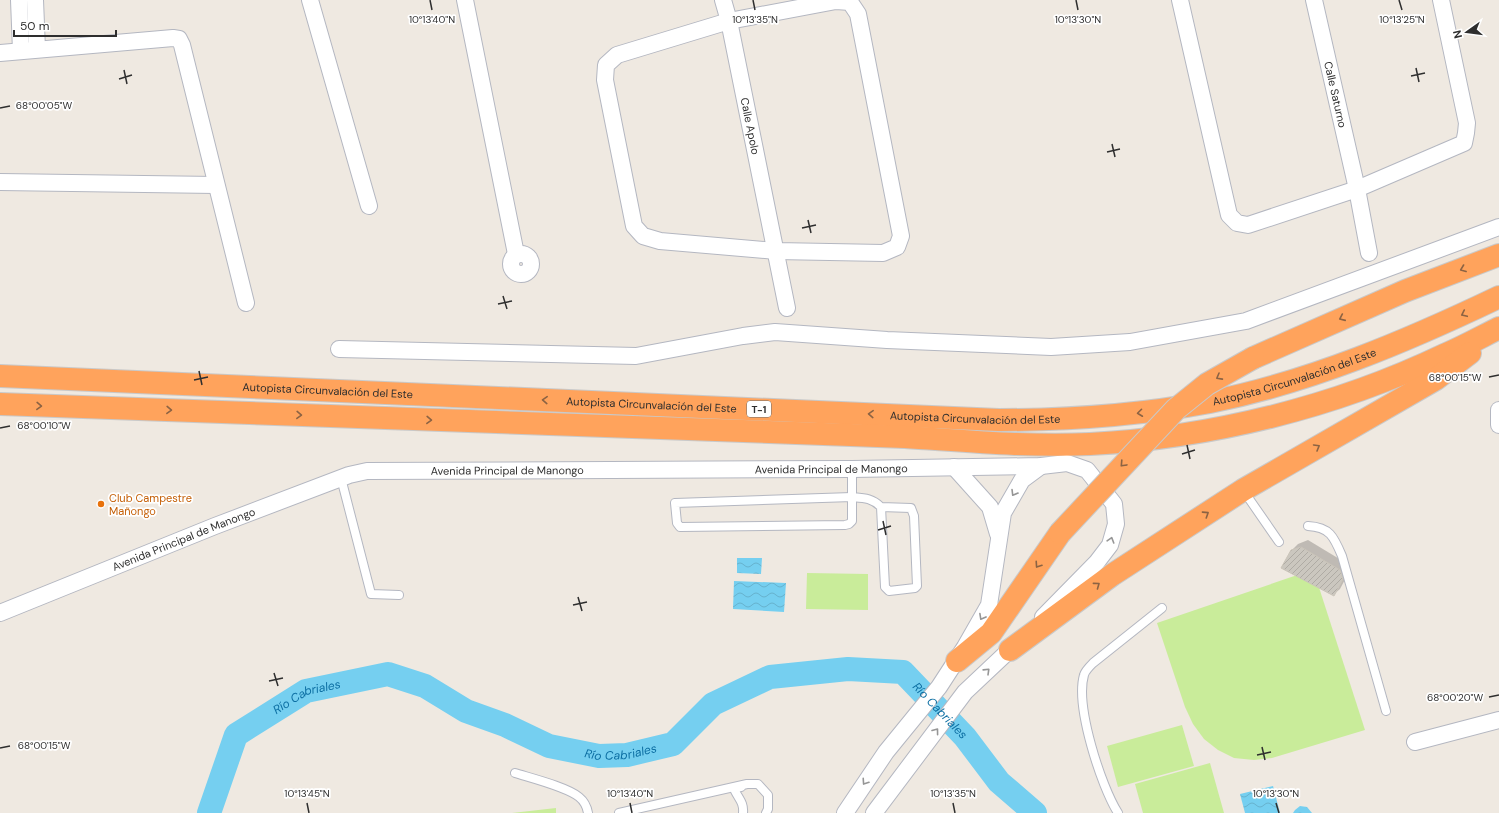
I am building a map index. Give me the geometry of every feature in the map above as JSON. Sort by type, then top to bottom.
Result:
[{"type":"highway","points":[[957,661],[991,633],[1060,533],[1176,409],[1207,384],[1253,358],[1405,291],[1499,255]]},
{"type":"highway","name":"Autopista Circunvalación del Este","points":[[0,376],[999,420],[1087,418],[1166,410],[1211,402],[1292,381],[1384,348],[1431,329],[1499,297]]},
{"type":"highway","points":[[1010,650],[1112,574],[1243,490],[1436,379],[1486,341],[1498,328]]},
{"type":"highway","name":"Autopista Circunvalación del Este","points":[[0,404],[905,437],[1000,444],[1090,444],[1131,441],[1223,427],[1307,407],[1355,392],[1444,356],[1498,328]]},
{"type":"street","points":[[19,0],[21,51]]},
{"type":"street","points":[[35,0],[37,49]]},
{"type":"street","points":[[310,0],[369,206]]},
{"type":"street","points":[[465,0],[516,254]]},
{"type":"street","name":"Calle Apolo","points":[[723,0],[730,22],[787,308]]},
{"type":"street","points":[[1180,0],[1229,214],[1237,223],[1248,225],[1357,189],[1464,143],[1467,123],[1441,0]]},
{"type":"street","name":"Calle Saturno","points":[[1314,0],[1357,189],[1369,253]]},
{"type":"street","points":[[836,1],[850,2],[858,14],[901,236],[897,247],[883,253],[776,251],[660,241],[643,236],[634,226],[605,80],[606,65],[617,55],[730,22],[836,1]]},
{"type":"street","points":[[0,53],[173,38],[178,39],[182,45],[246,304]]},
{"type":"street","points":[[0,182],[216,185]]},
{"type":"street","points":[[339,349],[636,356],[743,336],[775,332],[887,340],[1051,347],[1130,342],[1246,322],[1499,227]]},
{"type":"street","points":[[1499,410],[1499,425]]},
{"type":"street","name":"Avenida Principal de Manongo","points":[[0,613],[215,526],[341,478],[366,471],[852,469],[1041,466],[1067,463],[1087,470],[1114,504],[1116,524],[1110,545],[1097,562],[1010,650],[965,692],[876,810]]},
{"type":"street","points":[[845,813],[886,752],[939,687],[957,661],[989,605],[1003,513],[1022,480],[1041,466]]},
{"type":"street","points":[[954,467],[990,507],[1000,540]]},
{"type":"street","points":[[1415,742],[1499,720]]},
{"type":"lane","points":[[852,469],[852,498],[852,521],[849,524],[680,527],[677,523],[675,503],[852,498],[866,498],[875,501],[881,507],[885,588],[889,592],[915,588],[917,586],[913,512],[911,508],[881,507]]},
{"type":"lane","points":[[341,478],[371,594],[399,596]]},
{"type":"lane","points":[[1243,490],[1279,542]]},
{"type":"lane","points":[[1308,526],[1319,526],[1330,533],[1342,556],[1386,711]]},
{"type":"lane","points":[[1118,813],[1111,803],[1095,757],[1085,720],[1082,699],[1084,674],[1093,663],[1162,608]]},
{"type":"lane","points":[[515,772],[570,791],[580,797],[586,805],[588,813]]},
{"type":"lane","points":[[619,813],[747,784],[758,784],[768,795],[768,809],[766,813]]},
{"type":"lane","points":[[743,813],[744,806],[735,791],[736,788],[747,784]]},
{"type":"green space","points":[[1309,571],[1315,575],[1365,730],[1272,758],[1254,760],[1234,758],[1218,750],[1204,739],[1193,724],[1185,707],[1157,623]]},
{"type":"green space","points":[[807,573],[868,574],[868,610],[806,609]]},
{"type":"green space","points":[[1182,725],[1194,766],[1118,787],[1107,746]]},
{"type":"green space","points":[[1210,763],[1224,813],[1143,813],[1135,784]]},
{"type":"green space","points":[[556,808],[556,813],[512,813]]},
{"type":"water","points":[[737,558],[762,558],[761,574],[737,573]]},
{"type":"water","points":[[734,581],[786,583],[784,612],[733,609]]},
{"type":"water","points":[[1273,786],[1280,813],[1245,813],[1240,794]]},
{"type":"water","points":[[1300,806],[1307,807],[1312,813],[1293,813]]},
{"type":"building","points":[[1301,547],[1340,570],[1343,579],[1334,596],[1281,568],[1291,550]]},
{"type":"waterway","name":"Río Cabriales","points":[[209,813],[236,735],[306,691],[388,674],[425,686],[466,711],[505,725],[549,746],[599,756],[627,755],[673,744],[713,704],[770,677],[848,669],[903,672],[965,737],[999,782],[1035,813]]},
{"type":"place","name":"Club Campestre Mañongo","points":[[101,504]]}]
